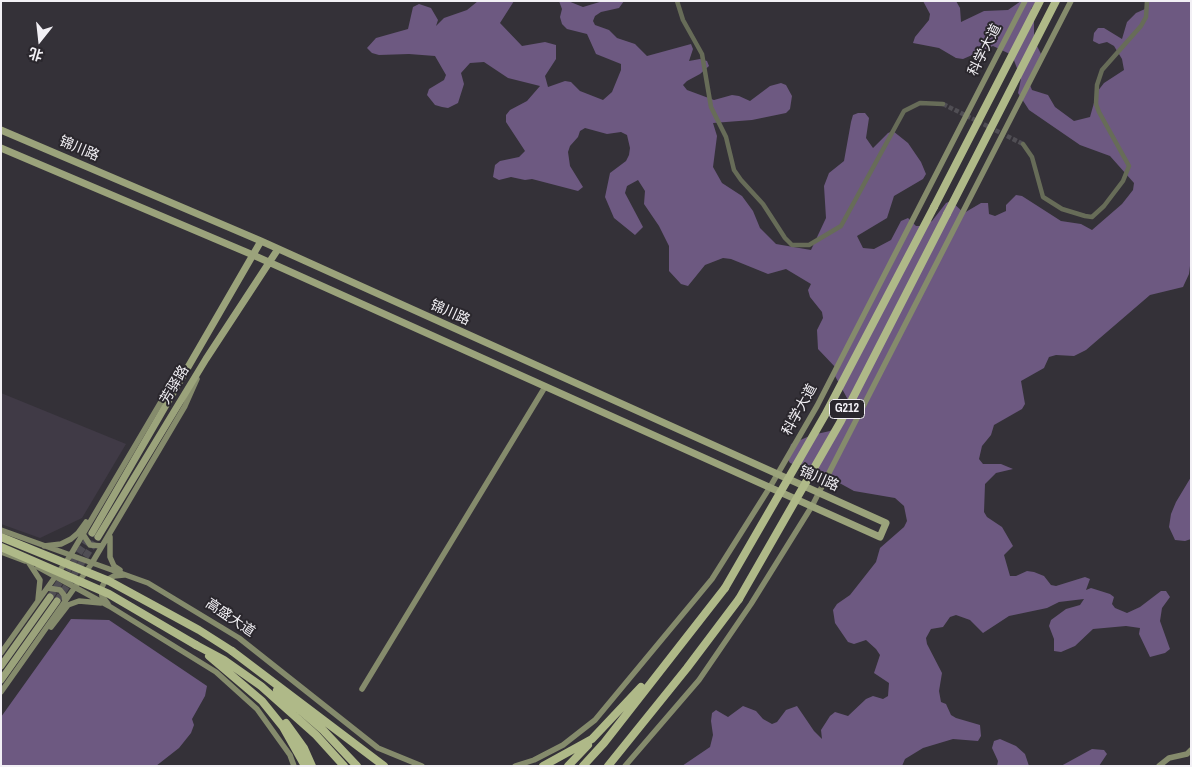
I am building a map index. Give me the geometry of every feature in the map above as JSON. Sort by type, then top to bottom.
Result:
[{"type":"highway","name":"科学大道","points":[[583,766],[604,743],[725,588],[825,415],[1040,1]]},
{"type":"highway","name":"G212","points":[[608,766],[688,668],[740,599],[841,421],[1056,1]]},
{"type":"highway","name":"高盛大道","points":[[1,537],[109,582],[199,630],[232,651],[323,730],[356,766]]},
{"type":"highway","points":[[1,547],[109,594],[224,660],[261,686],[316,735],[344,766]]},
{"type":"highway","points":[[196,645],[286,724],[304,748],[312,766]]},
{"type":"highway","points":[[232,651],[384,766]]},
{"type":"highway","points":[[568,766],[672,654]]},
{"type":"highway","points":[[262,701],[284,727],[305,766]]},
{"type":"highway","points":[[542,766],[592,739]]},
{"type":"main road","name":"科学大道","points":[[515,766],[534,760],[563,745],[595,720],[712,579],[778,474],[817,406],[1025,1]]},
{"type":"main road","points":[[626,766],[699,680],[751,604],[812,506],[1071,1]]},
{"type":"main road","name":"锦川路","points":[[1,130],[261,241],[886,523],[880,536],[253,255],[1,148]]},
{"type":"main road","name":"芳驿路","points":[[261,241],[95,535],[206,358],[270,264],[278,249]]},
{"type":"main road","points":[[1,653],[70,556],[165,394],[198,353]]},
{"type":"main road","points":[[1,692],[92,563],[185,406],[206,358]]},
{"type":"main road","points":[[362,690],[545,387]]},
{"type":"main road","points":[[38,545],[52,546],[71,539],[78,533],[92,511],[102,501]]},
{"type":"main road","name":"高盛大道","points":[[1,530],[38,545],[148,583],[196,610],[239,638],[378,748],[422,766]]},
{"type":"main road","points":[[110,533],[110,557],[114,566],[126,574]]},
{"type":"main road","points":[[82,534],[90,545],[102,546]]},
{"type":"main road","points":[[1,552],[29,563],[76,586],[216,672],[257,708],[290,755],[294,766]]},
{"type":"main road","points":[[29,563],[37,572],[40,580],[38,601]]},
{"type":"main road","points":[[109,606],[102,596],[105,581],[114,576],[126,574]]},
{"type":"main road","points":[[48,588],[60,590],[65,601]]},
{"type":"main road","points":[[1,666],[50,596]]},
{"type":"main road","points":[[1,680],[57,601]]},
{"type":"main road","points":[[40,636],[49,630],[68,605],[79,601],[91,601],[109,606]]},
{"type":"main road","points":[[1159,766],[1169,758],[1187,754],[1191,750]]},
{"type":"street","points":[[678,1],[683,20],[702,54],[711,107],[726,137],[734,170],[740,180],[763,204],[784,238],[792,245],[808,245],[841,226],[904,111],[920,103],[943,104]]},
{"type":"street","points":[[1023,144],[1032,157],[1043,197],[1062,209],[1085,216],[1092,216],[1104,206],[1123,181],[1129,166],[1099,112],[1096,104],[1097,85],[1102,70],[1141,26],[1146,17],[1147,1]]},
{"type":"shaded area","points":[[478,1],[514,1],[500,23],[522,46],[545,42],[556,45],[556,59],[545,76],[548,87],[565,81],[571,82],[580,91],[603,100],[612,92],[621,70],[621,64],[596,54],[587,34],[567,29],[562,24],[560,17],[562,9],[559,1],[568,1],[583,7],[603,1],[624,1],[619,8],[601,12],[595,16],[593,21],[595,25],[609,30],[617,38],[635,44],[647,56],[691,44],[693,49],[689,61],[700,59],[707,61],[709,66],[683,85],[687,90],[714,100],[732,95],[750,101],[770,86],[781,83],[786,85],[792,96],[790,109],[786,113],[752,120],[713,123],[717,136],[713,167],[722,183],[742,196],[753,211],[760,228],[776,244],[811,250],[826,218],[824,186],[829,173],[844,161],[853,115],[858,113],[865,113],[869,118],[866,138],[873,148],[888,133],[893,131],[908,143],[921,162],[926,174],[923,179],[894,196],[887,218],[857,236],[863,248],[874,249],[891,240],[901,221],[908,218],[916,226],[922,226],[932,221],[946,203],[951,201],[964,213],[981,203],[988,203],[989,214],[995,216],[1006,211],[1006,205],[1016,195],[1022,196],[1061,221],[1081,224],[1092,230],[1122,204],[1133,190],[1134,183],[1110,156],[1080,145],[1029,110],[1018,93],[1021,79],[1012,55],[993,46],[963,59],[956,58],[939,48],[913,43],[915,37],[929,20],[930,14],[923,1],[956,1],[960,8],[961,22],[984,11],[1008,10],[1021,1],[1036,1],[1031,9],[1034,13],[1034,40],[1042,56],[1030,85],[1032,90],[1048,95],[1055,107],[1074,121],[1090,117],[1097,92],[1104,83],[1124,70],[1122,59],[1114,46],[1107,42],[1099,44],[1093,41],[1094,33],[1098,28],[1104,28],[1122,39],[1127,22],[1136,13],[1145,9],[1145,1],[1191,1],[1191,258],[1189,274],[1183,287],[1150,295],[1086,350],[1074,356],[1056,355],[1049,357],[1044,368],[1021,381],[1025,404],[1022,409],[994,425],[991,435],[982,446],[979,459],[983,464],[1001,464],[1013,469],[996,473],[985,484],[984,512],[987,517],[1002,527],[1013,546],[1004,555],[1010,576],[1016,576],[1027,571],[1034,572],[1044,576],[1051,585],[1056,586],[1085,577],[1090,579],[1086,590],[1091,588],[1110,594],[1114,597],[1112,604],[1115,608],[1127,613],[1140,607],[1161,591],[1166,591],[1170,597],[1162,608],[1160,621],[1170,649],[1165,653],[1150,657],[1139,634],[1140,628],[1126,626],[1093,629],[1075,646],[1061,652],[1054,651],[1054,639],[1049,626],[1051,620],[1066,609],[1080,605],[1084,599],[1059,602],[1047,608],[1009,616],[983,633],[970,620],[956,615],[950,617],[943,627],[931,629],[926,638],[927,644],[942,673],[939,691],[941,702],[946,704],[951,715],[956,718],[980,725],[981,736],[978,741],[953,739],[923,748],[905,759],[902,766],[682,766],[710,747],[713,735],[712,713],[716,710],[728,717],[743,706],[756,711],[763,719],[772,724],[777,722],[786,710],[797,706],[814,731],[822,739],[821,730],[835,712],[848,716],[866,699],[873,696],[883,699],[888,696],[889,683],[874,673],[880,655],[866,640],[854,644],[848,642],[835,623],[833,610],[837,604],[850,595],[876,562],[880,548],[904,527],[907,521],[904,506],[895,498],[854,491],[823,474],[790,463],[787,458],[791,444],[812,435],[830,431],[835,427],[848,405],[847,398],[835,376],[836,368],[818,349],[817,330],[823,318],[822,312],[810,297],[808,290],[811,284],[786,269],[768,274],[731,259],[723,258],[705,265],[688,286],[681,284],[669,271],[669,246],[659,226],[644,204],[645,191],[638,180],[627,186],[625,193],[643,227],[635,235],[614,218],[605,197],[610,173],[626,161],[629,155],[630,148],[627,135],[621,132],[607,134],[585,128],[580,131],[568,152],[570,166],[583,187],[578,191],[532,179],[525,180],[511,177],[499,180],[493,177],[495,165],[500,161],[519,157],[525,151],[506,122],[506,115],[510,110],[527,101],[540,86],[508,78],[484,62],[470,63],[461,73],[464,84],[458,103],[448,108],[442,107],[435,105],[427,95],[429,89],[444,80],[446,75],[435,56],[409,54],[379,55],[372,53],[367,48],[376,38],[408,29],[413,7],[419,4],[431,8],[438,20],[436,26],[444,18],[467,10]]},
{"type":"shaded area","points":[[1,393],[126,444],[82,518],[40,538],[1,524]]},
{"type":"shaded area","points":[[1191,477],[1191,539],[1185,541],[1175,540],[1169,527],[1171,514]]},
{"type":"shaded area","points":[[71,619],[109,620],[207,686],[205,696],[192,719],[194,725],[191,733],[179,748],[156,766],[1,766],[1,717]]},
{"type":"shaded area","points":[[1000,739],[1016,746],[1025,754],[1029,766],[997,766],[998,761],[992,748],[994,741]]},
{"type":"shaded area","points":[[1092,749],[1104,750],[1107,754],[1099,766],[1061,766]]},
{"type":"tunnel","points":[[943,104],[1023,144]]},
{"type":"tunnel","points":[[50,597],[92,533]]},
{"type":"tunnel","points":[[57,601],[98,537]]}]
